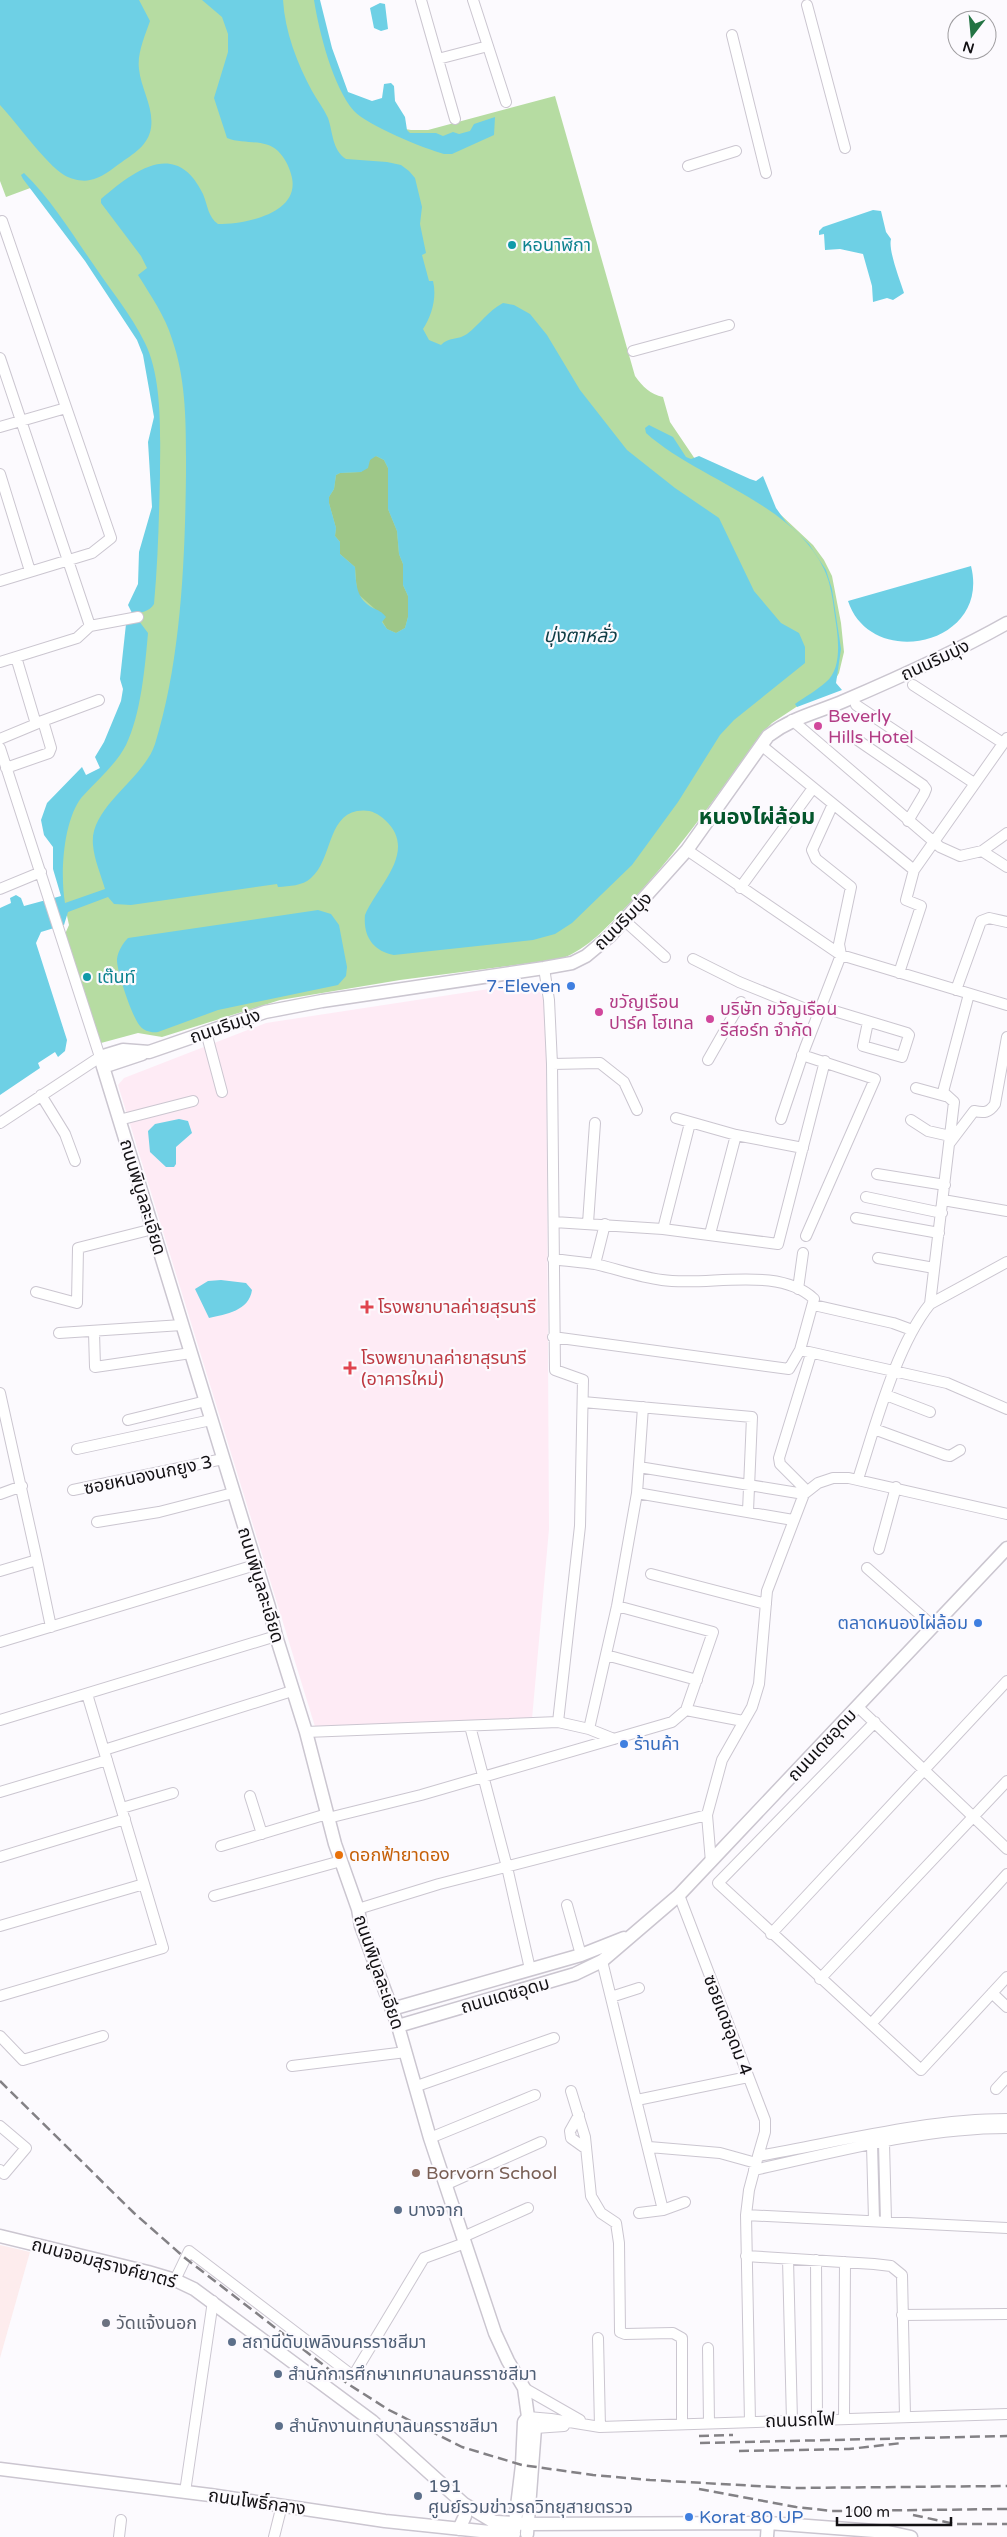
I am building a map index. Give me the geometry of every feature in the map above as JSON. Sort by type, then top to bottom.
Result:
[{"type":"main road","name":"ถนนริมบุ่ง","points":[[101,1062],[123,1050],[149,1052],[265,1012],[572,963],[586,956],[625,921],[687,850],[768,736],[792,720],[835,705],[954,653],[1007,623]]},
{"type":"main road","name":"ถนนพิบูลละเอียด","points":[[101,1062],[269,1607],[292,1691],[306,1732],[327,1816],[358,1909],[361,1926],[398,2026],[417,2086],[430,2138],[495,2332],[508,2361],[524,2388],[528,2417],[535,2428]]},
{"type":"main road","name":"ถนนเดชอุดม","points":[[398,2026],[575,1974],[602,1961],[630,1935],[679,1895],[933,1626],[1005,1555]]},
{"type":"main road","name":"ถนนเดชอุดม","points":[[392,2009],[581,1955],[630,1935]]},
{"type":"main road","points":[[530,1969],[534,1986]]},
{"type":"main road","name":"ถนนจอมสุรางค์ยาตร์","points":[[0,2236],[175,2280],[213,2301],[372,2421],[464,2504],[487,2519],[520,2532]]},
{"type":"main road","name":"ถนนพิบูลละเอียด","points":[[520,2532],[524,2422],[528,2417]]},
{"type":"main road","points":[[520,2532],[535,2428]]},
{"type":"main road","name":"ถนนโพธิ์กลาง","points":[[0,2469],[282,2505],[462,2532],[520,2532],[768,2523],[888,2532],[911,2537]]},
{"type":"main road","points":[[462,2532],[464,2504]]},
{"type":"main road","points":[[767,2537],[768,2523]]},
{"type":"street","points":[[421,0],[455,119]]},
{"type":"street","points":[[473,0],[506,102]]},
{"type":"street","points":[[807,5],[845,148]]},
{"type":"street","points":[[732,35],[766,173]]},
{"type":"street","points":[[438,59],[488,46]]},
{"type":"street","points":[[688,166],[736,151]]},
{"type":"street","points":[[0,222],[2,221],[111,538],[92,553],[0,580]]},
{"type":"street","points":[[633,351],[728,325]]},
{"type":"street","points":[[0,358],[90,626]]},
{"type":"street","points":[[0,427],[66,408]]},
{"type":"street","points":[[0,474],[30,571]]},
{"type":"street","points":[[0,662],[77,638],[90,626],[138,617]]},
{"type":"street","points":[[6,768],[49,753],[51,748],[39,722],[16,657]]},
{"type":"street","points":[[899,973],[921,906],[906,900],[914,870],[1005,740],[913,685]]},
{"type":"street","points":[[0,739],[39,722],[100,700]]},
{"type":"street","points":[[856,705],[974,783]]},
{"type":"street","points":[[792,720],[933,843],[960,856],[982,851],[1007,834]]},
{"type":"street","points":[[856,739],[923,785],[926,789],[908,821]]},
{"type":"street","points":[[760,745],[914,870]]},
{"type":"street","name":"ถนนพิบูลละเอียด","points":[[0,748],[101,1062]]},
{"type":"street","points":[[740,888],[813,788]]},
{"type":"street","points":[[781,1118],[802,1054],[841,954],[839,944],[851,887],[816,859],[812,850],[833,804]]},
{"type":"street","points":[[687,850],[740,888],[841,954],[1007,1005]]},
{"type":"street","points":[[982,851],[1007,867]]},
{"type":"street","points":[[0,889],[41,872]]},
{"type":"street","points":[[956,990],[981,921],[989,918],[1007,922]]},
{"type":"street","points":[[625,921],[665,957]]},
{"type":"street","points":[[693,959],[749,986],[819,1010],[868,1022],[907,1033],[908,1037],[902,1057],[863,1046],[868,1022]]},
{"type":"street","points":[[544,968],[549,1000],[552,1064],[553,1337],[555,1370],[583,1380],[580,1526],[558,1722]]},
{"type":"street","points":[[708,1060],[749,986]]},
{"type":"street","points":[[945,1096],[943,1092],[969,994]]},
{"type":"street","points":[[206,1032],[222,1092]]},
{"type":"street","points":[[949,1140],[974,1111],[983,1113],[991,1110],[995,1104],[1007,1037]]},
{"type":"street","points":[[802,1054],[875,1079],[806,1236]]},
{"type":"street","points":[[554,1222],[663,1229],[778,1244],[826,1061]]},
{"type":"street","name":"ถนนริมบุ่ง","points":[[0,1123],[41,1095],[101,1062]]},
{"type":"street","points":[[552,1064],[600,1063],[624,1082],[637,1110]]},
{"type":"street","points":[[916,1088],[945,1096],[954,1102],[930,1304]]},
{"type":"street","points":[[41,1095],[65,1134],[75,1161]]},
{"type":"street","points":[[120,1120],[193,1101]]},
{"type":"street","points":[[676,1118],[736,1135],[803,1148]]},
{"type":"street","points":[[911,1120],[928,1132],[949,1140]]},
{"type":"street","points":[[588,1223],[595,1123]]},
{"type":"street","points":[[663,1229],[690,1123]]},
{"type":"street","points":[[710,1234],[736,1135]]},
{"type":"street","points":[[877,1174],[945,1185]]},
{"type":"street","points":[[866,1197],[942,1213]]},
{"type":"street","points":[[943,1200],[1007,1211]]},
{"type":"street","points":[[856,1218],[939,1233]]},
{"type":"street","points":[[594,1264],[605,1224]]},
{"type":"street","points":[[36,1292],[78,1303],[78,1248],[154,1229]]},
{"type":"street","points":[[798,1289],[803,1253]]},
{"type":"street","points":[[878,1258],[934,1268]]},
{"type":"street","points":[[553,1259],[594,1264],[660,1280],[686,1282],[762,1279],[798,1289],[814,1299],[814,1305],[793,1367],[784,1370],[553,1337]]},
{"type":"street","points":[[858,1479],[886,1395],[912,1330],[930,1304],[1007,1262]]},
{"type":"street","points":[[814,1305],[893,1323],[912,1330]]},
{"type":"street","points":[[59,1333],[182,1325]]},
{"type":"street","points":[[94,1332],[95,1367],[191,1353]]},
{"type":"street","points":[[800,1350],[947,1383],[1007,1410]]},
{"type":"street","points":[[805,1493],[780,1464],[779,1458],[811,1354]]},
{"type":"street","points":[[0,1393],[22,1486],[51,1627]]},
{"type":"street","points":[[886,1395],[930,1412]]},
{"type":"street","points":[[128,1420],[206,1401]]},
{"type":"street","points":[[583,1402],[752,1417],[748,1512]]},
{"type":"street","points":[[589,1729],[618,1606],[637,1493],[643,1406]]},
{"type":"street","points":[[76,1449],[211,1420]]},
{"type":"street","points":[[874,1429],[945,1455],[950,1456],[960,1450]]},
{"type":"street","name":"ซอยหนองนกยูง 3","points":[[73,1490],[223,1459]]},
{"type":"street","points":[[639,1468],[805,1493]]},
{"type":"street","points":[[711,1862],[707,1815],[722,1760],[752,1707],[759,1684],[767,1591],[805,1493],[818,1483],[833,1478],[858,1479],[1007,1514]]},
{"type":"street","points":[[0,1494],[22,1486]]},
{"type":"street","points":[[878,1549],[896,1487]]},
{"type":"street","points":[[97,1522],[159,1512],[233,1493]]},
{"type":"street","points":[[637,1493],[793,1520]]},
{"type":"street","points":[[0,1571],[38,1560]]},
{"type":"street","points":[[0,1642],[255,1565]]},
{"type":"street","points":[[867,1568],[933,1626]]},
{"type":"street","points":[[651,1574],[766,1604]]},
{"type":"street","points":[[221,1846],[327,1816],[482,1778],[672,1722],[686,1710],[713,1632],[618,1606]]},
{"type":"street","points":[[0,1720],[276,1636]]},
{"type":"street","points":[[606,1655],[697,1680]]},
{"type":"street","points":[[771,1934],[1007,1681]]},
{"type":"street","points":[[0,1792],[292,1691]]},
{"type":"street","points":[[0,1996],[162,1948],[87,1694]]},
{"type":"street","points":[[858,1707],[972,1818],[1007,1849]]},
{"type":"street","points":[[686,1710],[743,1721]]},
{"type":"street","points":[[306,1732],[558,1722],[589,1729],[614,1739]]},
{"type":"street","points":[[875,1722],[718,1883],[771,1934],[921,2070],[1007,1977]]},
{"type":"street","points":[[470,1726],[482,1778],[507,1866],[530,1969]]},
{"type":"street","points":[[820,1978],[1007,1781]]},
{"type":"street","points":[[122,1808],[173,1793]]},
{"type":"street","points":[[250,1796],[262,1834]]},
{"type":"street","points":[[358,1909],[507,1866],[707,1815]]},
{"type":"street","points":[[0,1857],[125,1819]]},
{"type":"street","points":[[214,1896],[341,1861]]},
{"type":"street","points":[[871,2024],[1007,1874]]},
{"type":"street","points":[[0,1926],[144,1884]]},
{"type":"street","name":"ซอยเดชอุดม 4","points":[[679,1895],[765,2120],[765,2132],[756,2163],[746,2215],[750,2422]]},
{"type":"street","points":[[567,1905],[581,1955]]},
{"type":"street","points":[[602,1961],[663,2210]]},
{"type":"street","points":[[611,1997],[639,1988]]},
{"type":"street","points":[[992,1993],[1007,2007]]},
{"type":"street","points":[[0,2036],[23,2060],[103,2036]]},
{"type":"street","points":[[417,2086],[554,2038]]},
{"type":"street","points":[[292,2066],[406,2052]]},
{"type":"street","points":[[637,2100],[748,2077]]},
{"type":"street","points":[[996,2089],[1007,2077]]},
{"type":"street","points":[[571,2092],[585,2138],[584,2148],[590,2196],[601,2212],[616,2223],[620,2243],[620,2332],[625,2334],[673,2333],[682,2338],[682,2424]]},
{"type":"street","points":[[430,2138],[535,2095]]},
{"type":"street","points":[[756,2163],[927,2126],[979,2119],[1007,2119]]},
{"type":"street","points":[[0,2126],[26,2148],[4,2174],[0,2170]]},
{"type":"street","points":[[649,2147],[720,2153],[756,2163],[945,2132],[1007,2128]]},
{"type":"street","points":[[445,2185],[541,2142]]},
{"type":"street","points":[[884,2143],[886,2220]]},
{"type":"street","points":[[872,2145],[874,2220]]},
{"type":"street","points":[[639,2213],[663,2210],[685,2202]]},
{"type":"street","points":[[175,2280],[190,2250],[353,2376],[424,2258],[528,2208]]},
{"type":"street","points":[[746,2215],[886,2220],[1007,2228]]},
{"type":"street","points":[[746,2256],[891,2266],[902,2275],[905,2416]]},
{"type":"street","points":[[788,2259],[792,2420]]},
{"type":"street","points":[[816,2260],[817,2420]]},
{"type":"street","points":[[844,2418],[845,2262]]},
{"type":"street","points":[[185,2492],[213,2301]]},
{"type":"street","points":[[902,2315],[1007,2314]]},
{"type":"street","points":[[524,2388],[596,2427],[598,2338]]},
{"type":"street","points":[[708,2348],[709,2423]]},
{"type":"street","name":"ถนนรถไฟ","points":[[535,2428],[550,2426],[596,2427],[1007,2414]]},
{"type":"street","name":"ถนนรถไฟ","points":[[528,2417],[596,2427]]},
{"type":"street","points":[[274,2537],[282,2505]]},
{"type":"street","points":[[119,2537],[121,2520]]},
{"type":"shaded area","name":"โรงพยาบาลค่ายสุรนารี","points":[[528,983],[535,986],[541,994],[546,1008],[549,1529],[532,1719],[316,1730],[118,1085],[124,1078],[266,1023]]},
{"type":"shaded area","points":[[0,2245],[30,2252],[0,2358]]},
{"type":"green space","name":"บุ่งตาหลั่ว","points":[[0,0],[317,0],[344,90],[388,126],[411,130],[428,130],[555,96],[635,376],[647,389],[663,397],[670,422],[697,462],[781,515],[813,545],[824,560],[832,576],[841,623],[844,652],[839,673],[834,682],[772,723],[761,734],[698,822],[664,864],[613,921],[580,949],[561,959],[400,980],[280,1000],[162,1037],[138,1033],[101,1043],[65,934],[69,925],[61,888],[63,834],[70,812],[121,745],[136,610],[150,605],[156,416],[143,347],[102,282],[33,187],[6,197],[0,181]]},
{"type":"green space","points":[[376,456],[384,460],[388,468],[388,509],[397,531],[399,554],[403,564],[403,585],[408,596],[408,617],[405,628],[396,633],[387,629],[375,609],[357,593],[355,567],[340,554],[340,542],[335,536],[336,528],[329,503],[336,475],[340,473],[361,472],[372,457]]},
{"type":"water","points":[[0,0],[139,0],[150,21],[142,45],[139,63],[140,76],[151,113],[151,128],[147,140],[139,149],[106,174],[87,181],[77,180],[64,175],[49,162],[0,105]]},
{"type":"water","name":"บุ่งตาหลั่ว","points":[[202,0],[283,0],[286,24],[301,69],[325,111],[338,151],[346,159],[401,165],[415,178],[422,207],[420,224],[426,253],[422,255],[429,281],[433,281],[434,287],[433,306],[423,329],[429,340],[441,345],[444,342],[464,336],[503,303],[514,305],[530,314],[547,335],[580,390],[627,450],[675,488],[719,518],[754,591],[781,623],[799,633],[805,647],[805,663],[734,720],[720,735],[678,802],[632,865],[572,923],[555,934],[533,940],[394,955],[380,950],[368,936],[365,915],[392,868],[397,856],[398,844],[394,832],[385,820],[376,813],[365,810],[347,815],[340,821],[318,870],[311,878],[300,884],[278,887],[277,884],[131,905],[114,904],[108,897],[68,912],[64,925],[41,932],[36,943],[67,1040],[65,1051],[58,1057],[55,1052],[38,1063],[40,1068],[0,1095],[0,908],[11,903],[10,898],[16,895],[21,898],[24,906],[61,896],[53,869],[53,847],[44,835],[41,820],[47,803],[82,767],[86,775],[100,768],[95,757],[104,742],[121,701],[123,689],[120,679],[126,624],[139,621],[148,633],[142,690],[131,733],[117,760],[82,797],[76,807],[64,848],[63,878],[65,903],[105,889],[96,861],[93,845],[94,831],[99,818],[140,769],[149,757],[155,744],[171,679],[180,610],[186,474],[185,405],[181,372],[166,322],[138,275],[147,268],[141,256],[101,203],[101,199],[141,170],[154,165],[168,164],[180,167],[192,177],[203,194],[210,215],[218,224],[243,222],[270,214],[281,207],[289,198],[292,187],[289,168],[278,151],[267,144],[227,138],[214,98],[228,52],[228,34],[222,17]],"holes":[[[376,456],[384,460],[388,468],[388,509],[397,531],[399,554],[403,564],[403,585],[408,596],[408,617],[405,628],[396,633],[387,629],[382,622],[386,617],[380,611],[367,604],[360,596],[355,567],[340,554],[340,542],[335,536],[336,528],[329,503],[336,475],[340,473],[361,472],[368,468],[370,460]]]},
{"type":"water","points":[[314,0],[320,0],[332,48],[348,92],[372,101],[382,98],[384,84],[391,83],[394,86],[395,101],[405,117],[407,130],[410,133],[436,133],[443,136],[453,132],[459,134],[470,131],[474,124],[495,117],[494,135],[452,154],[444,154],[397,136],[361,117],[346,101],[333,74],[323,43]]},
{"type":"water","points":[[380,3],[385,4],[388,29],[381,31],[374,28],[370,8]]},
{"type":"water","points":[[24,173],[43,193],[127,311],[151,358],[158,390],[160,491],[154,604],[144,612],[132,613],[128,605],[138,584],[139,552],[152,507],[148,442],[154,417],[143,355],[137,340],[85,261],[23,179],[21,175]]},
{"type":"water","points":[[873,210],[881,211],[886,232],[891,239],[893,257],[904,293],[893,300],[887,298],[873,302],[872,286],[863,254],[840,249],[825,250],[824,234],[819,235],[819,231],[823,227]]},
{"type":"water","points":[[649,425],[673,437],[686,457],[691,459],[699,456],[756,481],[763,476],[776,508],[786,522],[809,544],[826,570],[832,589],[841,649],[836,683],[842,690],[797,707],[795,704],[819,688],[831,676],[835,669],[838,651],[830,587],[824,569],[810,546],[790,526],[768,509],[667,449],[646,433],[645,428]]},
{"type":"water","points":[[971,566],[972,593],[963,615],[947,630],[926,639],[902,642],[880,636],[861,623],[848,601]]},
{"type":"water","points":[[318,910],[331,914],[339,925],[347,967],[346,976],[338,985],[218,1010],[158,1032],[150,1032],[142,1028],[137,1021],[125,993],[117,964],[118,953],[128,938]]},
{"type":"water","points":[[179,1119],[188,1121],[192,1133],[176,1147],[176,1164],[174,1167],[166,1167],[150,1152],[148,1131],[155,1124]]},
{"type":"water","points":[[221,1280],[246,1283],[252,1290],[250,1297],[242,1307],[209,1318],[195,1289],[208,1281]]},
{"type":"railway","points":[[0,2081],[134,2213],[185,2258],[348,2384],[389,2410],[462,2447],[522,2465],[593,2475],[650,2480],[793,2488],[1007,2486]]},
{"type":"railway","points":[[699,2436],[733,2435]]},
{"type":"railway","points":[[700,2443],[1007,2436]]},
{"type":"railway","points":[[739,2451],[849,2449],[902,2443]]},
{"type":"railway","points":[[699,2489],[796,2507],[832,2511],[1007,2509]]},
{"type":"railway","points":[[913,2515],[955,2524],[1007,2524]]},
{"type":"place","name":"หอนาฬิกา","points":[[512,245]]},
{"type":"place","name":"Beverly Hills Hotel","points":[[818,726]]},
{"type":"place","name":"เต๊นท์","points":[[87,977]]},
{"type":"place","name":"7-Eleven","points":[[571,986]]},
{"type":"place","name":"ขวัญเรือน ปาร์ค โฮเทล","points":[[599,1012]]},
{"type":"place","name":"บริษัท ขวัญเรือน รีสอร์ท จำกัด","points":[[710,1019]]},
{"type":"place","name":"โรงพยาบาลค่ายสุรนารี","points":[[367,1307]]},
{"type":"place","name":"โรงพยาบาลค่ายาสุรนารี (อาคารใหม่)","points":[[350,1368]]},
{"type":"place","name":"ตลาดหนองไผ่ล้อม","points":[[978,1623]]},
{"type":"place","name":"ร้านค้า","points":[[624,1744]]},
{"type":"place","name":"ดอกฟ้ายาดอง","points":[[339,1855]]},
{"type":"place","name":"Borvorn School","points":[[416,2173]]},
{"type":"place","name":"บางจาก","points":[[398,2210]]},
{"type":"place","name":"วัดแจ้งนอก","points":[[106,2323]]},
{"type":"place","name":"สถานีดับเพลิงนครราชสีมา","points":[[232,2342]]},
{"type":"place","name":"สำนักการศึกษาเทศบาลนครราชสีมา","points":[[278,2374]]},
{"type":"place","name":"สำนักงานเทศบาลนครราชสีมา","points":[[279,2426]]},
{"type":"place","name":"191 ศูนย์รวมข่าวรถวิทยุสายตรวจ","points":[[418,2496]]},
{"type":"place","name":"Korat 80 UP","points":[[689,2517]]},
{"type":"district","name":"หนองไผ่ล้อม","points":[[757,816]]}]
